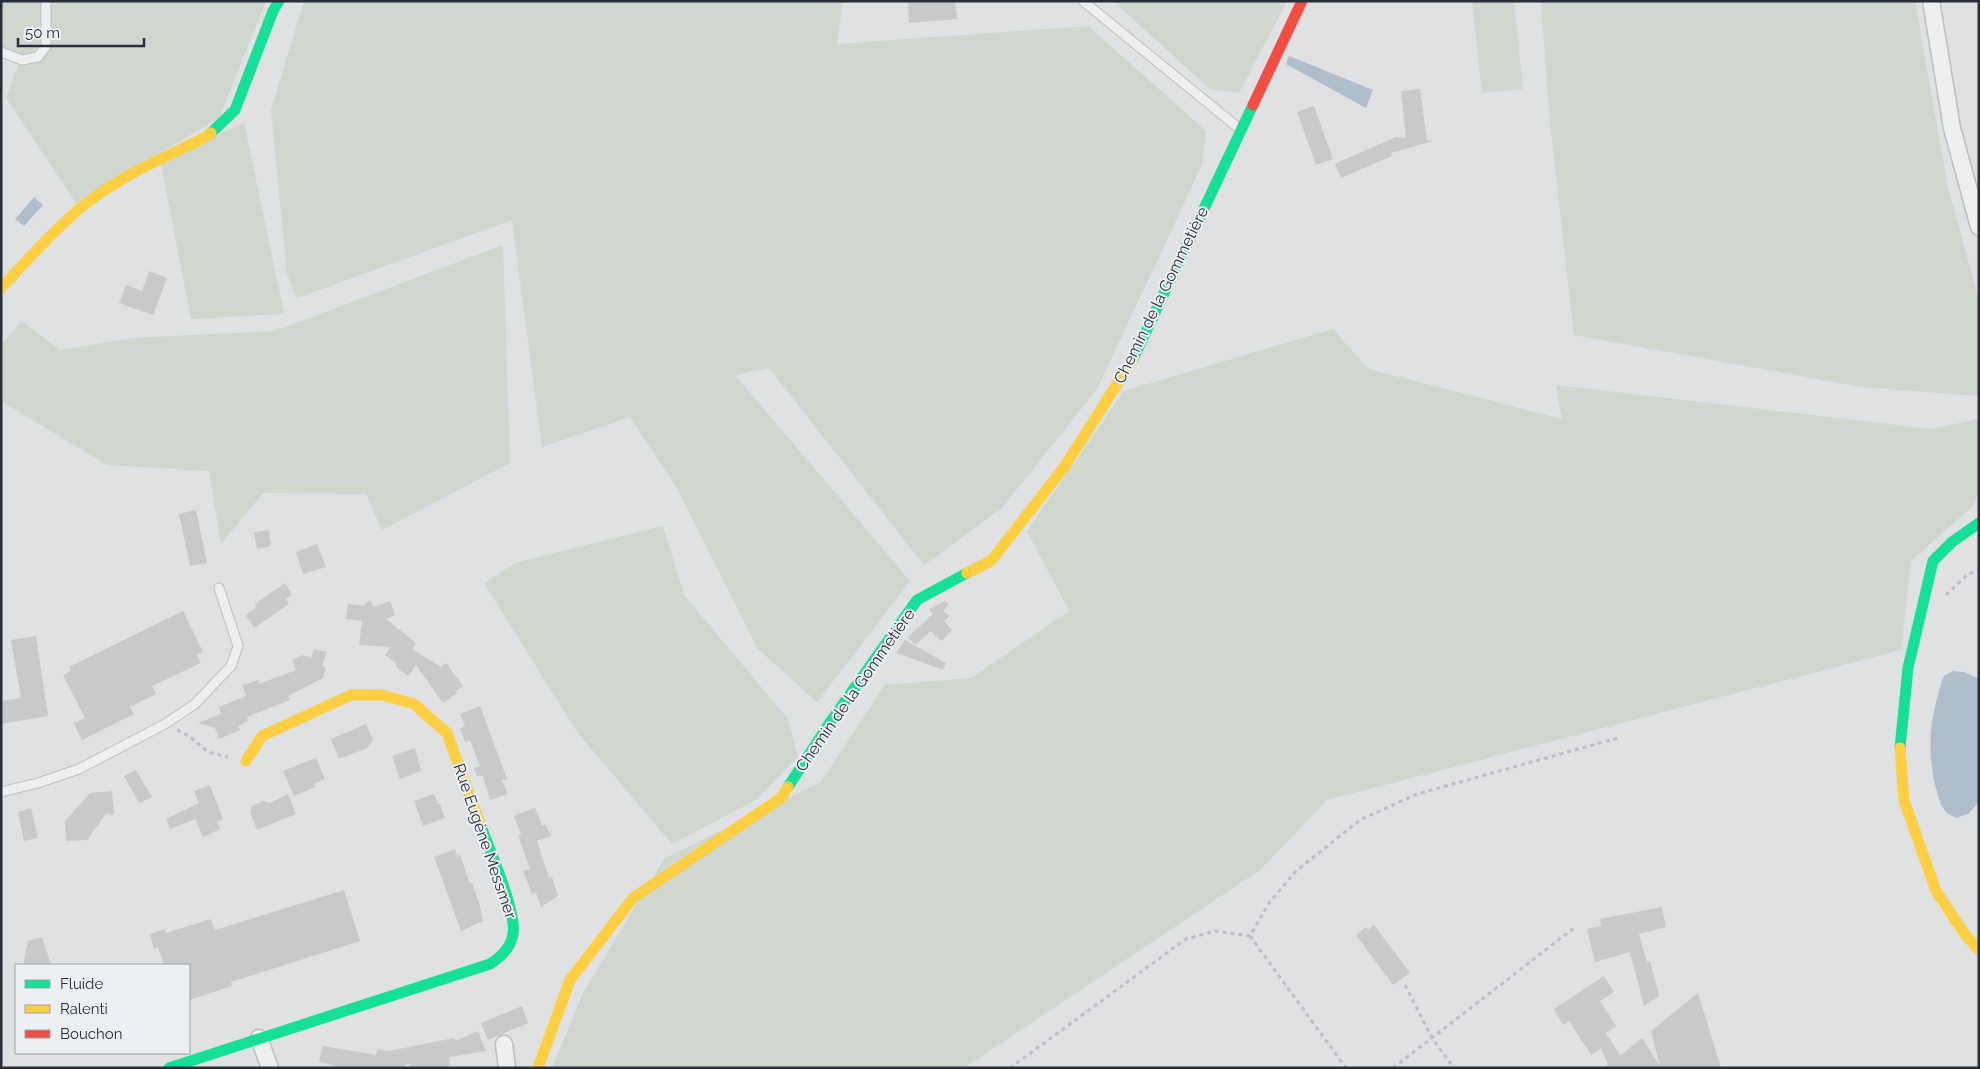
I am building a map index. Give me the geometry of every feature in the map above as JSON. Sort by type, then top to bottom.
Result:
[{"type":"street","points":[[1,288],[48,239],[88,202],[129,174],[202,139],[218,128],[235,110],[272,11],[279,1]]},
{"type":"street","name":"Chemin de la Gommetière","points":[[538,1068],[570,980],[633,898],[781,798],[829,724],[917,600],[991,561],[1065,466],[1130,366],[1302,1]]},
{"type":"street","points":[[1931,1],[1952,128],[1979,228]]},
{"type":"street","points":[[1979,523],[1952,542],[1933,561],[1908,668],[1899,755],[1904,800],[1936,891],[1964,933],[1979,950]]},
{"type":"street","name":"Rue Eugène Messmer","points":[[169,1068],[490,964],[501,958],[512,942],[515,924],[512,912],[447,733],[414,704],[382,695],[351,695],[262,736],[246,761]]},
{"type":"street","points":[[259,1038],[270,1068]]},
{"type":"street","points":[[504,1044],[507,1068]]},
{"type":"lane","points":[[1,52],[22,60],[38,57],[46,46],[46,1]]},
{"type":"lane","points":[[1083,1],[1241,130]]},
{"type":"lane","points":[[1,792],[38,783],[80,769],[166,724],[195,704],[231,666],[238,646],[220,588]]},
{"type":"path","points":[[166,724],[189,736],[214,754],[246,761]]},
{"type":"path","points":[[1250,936],[1269,903],[1296,871],[1360,820],[1417,794],[1618,738]]},
{"type":"path","points":[[1393,1068],[1574,928]]},
{"type":"path","points":[[1010,1068],[1186,939],[1216,931],[1250,936],[1346,1068]]},
{"type":"path","points":[[1405,985],[1432,1038],[1454,1068]]},
{"type":"shaded area","points":[[1,1],[266,1],[219,118],[76,203],[6,98],[22,55],[1,46]]},
{"type":"shaded area","points":[[304,1],[843,1],[837,44],[1088,26],[1206,131],[1202,165],[1097,389],[1002,508],[924,565],[769,368],[735,375],[910,581],[817,702],[758,649],[677,488],[630,417],[542,447],[512,220],[297,298],[287,274],[271,110]]},
{"type":"shaded area","points":[[1113,1],[1287,1],[1239,93],[1210,89]]},
{"type":"shaded area","points":[[1472,1],[1514,1],[1523,89],[1482,93]]},
{"type":"shaded area","points":[[1541,1],[1915,1],[1948,188],[1979,300],[1979,396],[1861,387],[1574,335],[1550,123]]},
{"type":"shaded area","points":[[244,122],[284,314],[191,319],[161,164]]},
{"type":"shaded area","points":[[503,245],[510,463],[382,530],[366,494],[263,493],[221,544],[209,471],[107,465],[1,401],[1,345],[22,321],[60,350],[133,338],[275,331]]},
{"type":"shaded area","points":[[1333,329],[1368,369],[1562,419],[1556,385],[1931,429],[1979,419],[1979,490],[1973,506],[1911,561],[1901,650],[1327,800],[1260,870],[964,1068],[552,1068],[583,993],[665,858],[821,782],[885,685],[971,678],[1069,611],[1027,531],[1124,391]]},
{"type":"shaded area","points":[[663,526],[684,595],[788,719],[798,757],[756,800],[672,844],[577,732],[484,583],[515,563]]},
{"type":"water","points":[[1289,56],[1373,90],[1366,108],[1286,64]]},
{"type":"water","points":[[34,197],[43,205],[24,226],[15,219]]},
{"type":"water","points":[[1953,671],[1964,672],[1979,679],[1979,802],[1968,814],[1956,818],[1947,813],[1941,805],[1934,779],[1930,741],[1933,715],[1941,682],[1944,676]]},
{"type":"building","points":[[908,1],[955,1],[957,19],[909,23]]},
{"type":"building","points":[[1420,89],[1427,140],[1433,141],[1391,153],[1392,156],[1341,178],[1335,164],[1396,137],[1406,138],[1401,91]]},
{"type":"building","points":[[1314,106],[1333,159],[1316,165],[1297,112]]},
{"type":"building","points":[[149,271],[167,278],[153,315],[119,303],[126,285],[142,291]]},
{"type":"building","points":[[196,510],[207,563],[190,566],[179,514]]},
{"type":"building","points":[[269,530],[271,546],[257,549],[254,532]]},
{"type":"building","points":[[317,544],[326,567],[303,574],[296,552]]},
{"type":"building","points":[[285,583],[292,595],[286,599],[289,604],[254,628],[246,615],[256,608],[255,604]]},
{"type":"building","points":[[370,600],[374,607],[390,601],[395,615],[386,619],[416,643],[412,649],[441,667],[446,663],[463,686],[456,691],[457,693],[443,703],[416,665],[408,676],[395,666],[397,664],[385,655],[391,647],[359,645],[362,621],[346,619],[348,604],[363,606]]},
{"type":"building","points":[[945,601],[949,604],[943,611],[950,616],[944,621],[952,630],[941,641],[931,631],[915,645],[908,637],[933,614],[929,609]]},
{"type":"building","points":[[183,611],[203,652],[197,655],[201,663],[152,686],[156,694],[130,707],[134,714],[82,740],[74,723],[85,718],[63,675],[71,671],[69,667]]},
{"type":"building","points":[[36,636],[48,716],[1,724],[1,701],[21,698],[11,640]]},
{"type":"building","points":[[905,640],[946,663],[943,670],[896,653]]},
{"type":"building","points":[[314,649],[327,652],[322,666],[326,667],[323,678],[288,696],[290,700],[247,717],[248,721],[238,726],[240,730],[219,739],[215,728],[198,723],[221,714],[219,707],[246,696],[242,685],[258,680],[259,684],[296,670],[292,660],[303,655],[311,658]]},
{"type":"building","points":[[480,706],[507,779],[502,780],[508,794],[490,800],[483,776],[477,776],[474,768],[480,766],[470,740],[465,742],[460,728],[465,726],[460,714]]},
{"type":"building","points":[[366,724],[373,740],[367,748],[339,759],[331,739]]},
{"type":"building","points":[[415,748],[421,771],[400,779],[392,756]]},
{"type":"building","points":[[316,758],[325,779],[313,784],[315,787],[294,796],[283,771]]},
{"type":"building","points":[[136,770],[152,797],[139,803],[124,776]]},
{"type":"building","points":[[210,785],[223,819],[217,822],[220,829],[203,837],[195,819],[170,829],[166,819],[199,803],[194,791]]},
{"type":"building","points":[[112,791],[114,815],[106,814],[87,840],[66,841],[65,821],[90,793]]},
{"type":"building","points":[[288,794],[296,814],[257,830],[250,812],[252,806],[263,801],[270,803]]},
{"type":"building","points":[[434,794],[445,818],[423,826],[414,801]]},
{"type":"building","points":[[31,808],[38,838],[24,841],[18,812]]},
{"type":"building","points":[[535,808],[542,825],[546,825],[551,836],[537,841],[549,878],[552,877],[558,896],[541,907],[536,893],[532,894],[523,871],[530,869],[518,835],[521,834],[514,816]]},
{"type":"building","points":[[455,849],[458,859],[459,852],[470,884],[472,883],[483,921],[461,931],[434,857]]},
{"type":"building","points":[[344,890],[360,941],[231,982],[232,986],[190,1000],[190,964],[164,964],[158,947],[154,949],[150,934],[165,929],[166,933],[211,919],[215,930]]},
{"type":"building","points":[[1662,907],[1666,927],[1639,934],[1647,962],[1650,961],[1659,996],[1644,1006],[1630,952],[1595,962],[1587,929],[1601,926],[1600,919]]},
{"type":"building","points":[[1374,925],[1410,973],[1393,985],[1356,935],[1366,927],[1368,930]]},
{"type":"building","points":[[42,937],[51,964],[23,964],[28,941]]},
{"type":"building","points":[[1604,976],[1614,992],[1600,1001],[1616,1026],[1606,1033],[1620,1056],[1642,1038],[1660,1066],[1651,1031],[1698,993],[1721,1068],[1604,1068],[1608,1065],[1601,1048],[1591,1055],[1569,1021],[1563,1025],[1554,1009]]},
{"type":"building","points":[[522,1006],[528,1023],[488,1040],[481,1023]]},
{"type":"building","points":[[478,1031],[486,1051],[449,1057],[450,1066],[440,1068],[411,1068],[410,1064],[405,1065],[404,1068],[332,1068],[332,1065],[319,1062],[323,1046],[376,1055],[378,1049],[389,1051],[454,1038],[455,1041]]},
{"type":"traffic: fast","points":[[211,133],[235,110],[273,11],[279,1]]},
{"type":"traffic: fast","points":[[1133,359],[1253,105]]},
{"type":"traffic: fast","points":[[1900,748],[1908,668],[1933,561],[1952,542],[1979,523]]},
{"type":"traffic: fast","points":[[788,787],[829,724],[917,600],[967,573]]},
{"type":"traffic: fast","points":[[169,1068],[490,964],[498,958],[510,944],[513,924],[507,896],[480,824]]},
{"type":"traffic: slow","points":[[1,288],[54,233],[101,192],[129,175],[211,133]]},
{"type":"traffic: slow","points":[[967,573],[991,561],[1065,466],[1133,359]]},
{"type":"traffic: slow","points":[[246,761],[262,736],[351,695],[382,695],[414,704],[447,733],[480,824]]},
{"type":"traffic: slow","points":[[1900,748],[1904,800],[1936,891],[1964,933],[1979,950]]},
{"type":"traffic: slow","points":[[538,1068],[570,980],[633,898],[781,798],[788,787]]},
{"type":"traffic: jam","points":[[1253,105],[1302,1]]}]
